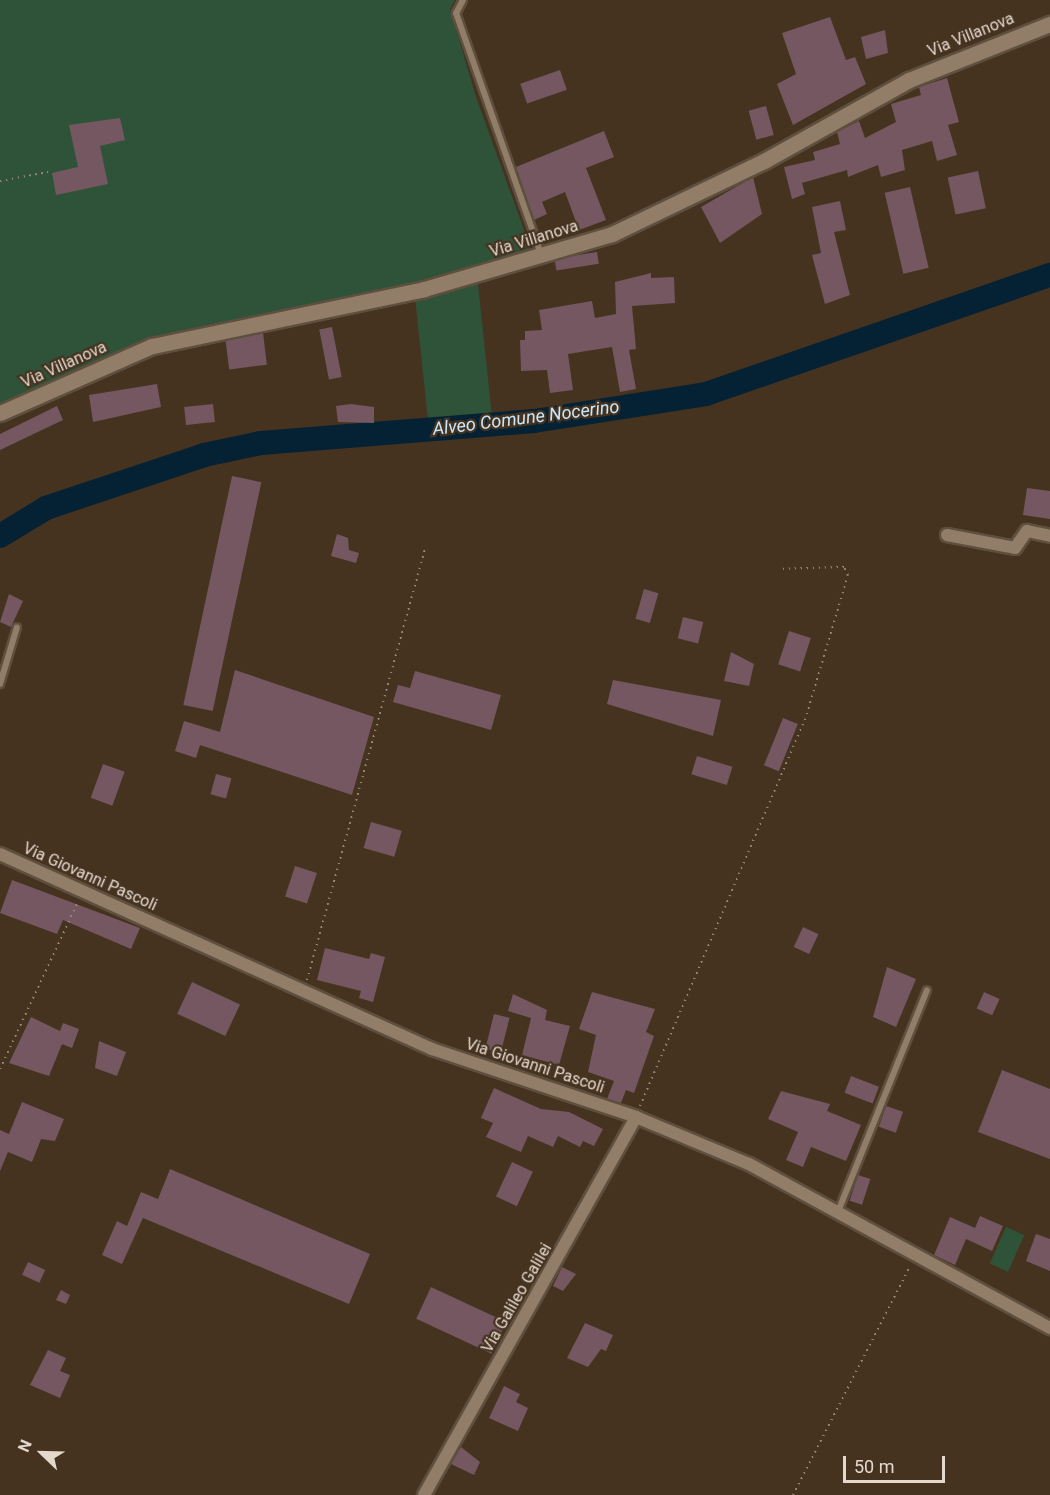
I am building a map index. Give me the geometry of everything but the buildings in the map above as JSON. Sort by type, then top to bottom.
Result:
[{"type":"main road","name":"Via Villanova","points":[[0,412],[152,346],[361,304],[543,258],[662,213],[909,80],[1050,24]]},
{"type":"street","points":[[947,535],[1015,548],[1027,531],[1050,536]]},
{"type":"street","name":"Via Giovanni Pascoli","points":[[0,854],[432,1049],[636,1117],[749,1164],[914,1258],[1050,1328]]},
{"type":"street","name":"Via Galileo Galilei","points":[[424,1495],[636,1117]]},
{"type":"lane","points":[[464,0],[456,13],[543,258]]},
{"type":"lane","points":[[0,684],[17,627]]},
{"type":"lane","points":[[837,1214],[927,990]]},
{"type":"path","points":[[0,181],[48,172]]},
{"type":"path","points":[[303,992],[426,546]]},
{"type":"path","points":[[636,1117],[805,720],[848,574],[844,567],[778,569]]},
{"type":"path","points":[[0,1069],[82,891]]},
{"type":"path","points":[[793,1495],[914,1258]]},
{"type":"green space","points":[[0,0],[455,0],[450,9],[476,97],[532,252],[357,297],[150,338],[0,405]]},
{"type":"green space","points":[[478,284],[492,418],[428,425],[414,291]]},
{"type":"green space","points":[[1006,1227],[1024,1235],[1008,1272],[990,1264]]},
{"type":"waterway","name":"Alveo Comune Nocerino","points":[[0,536],[46,508],[204,455],[261,443],[534,421],[706,394],[1050,275]]}]
